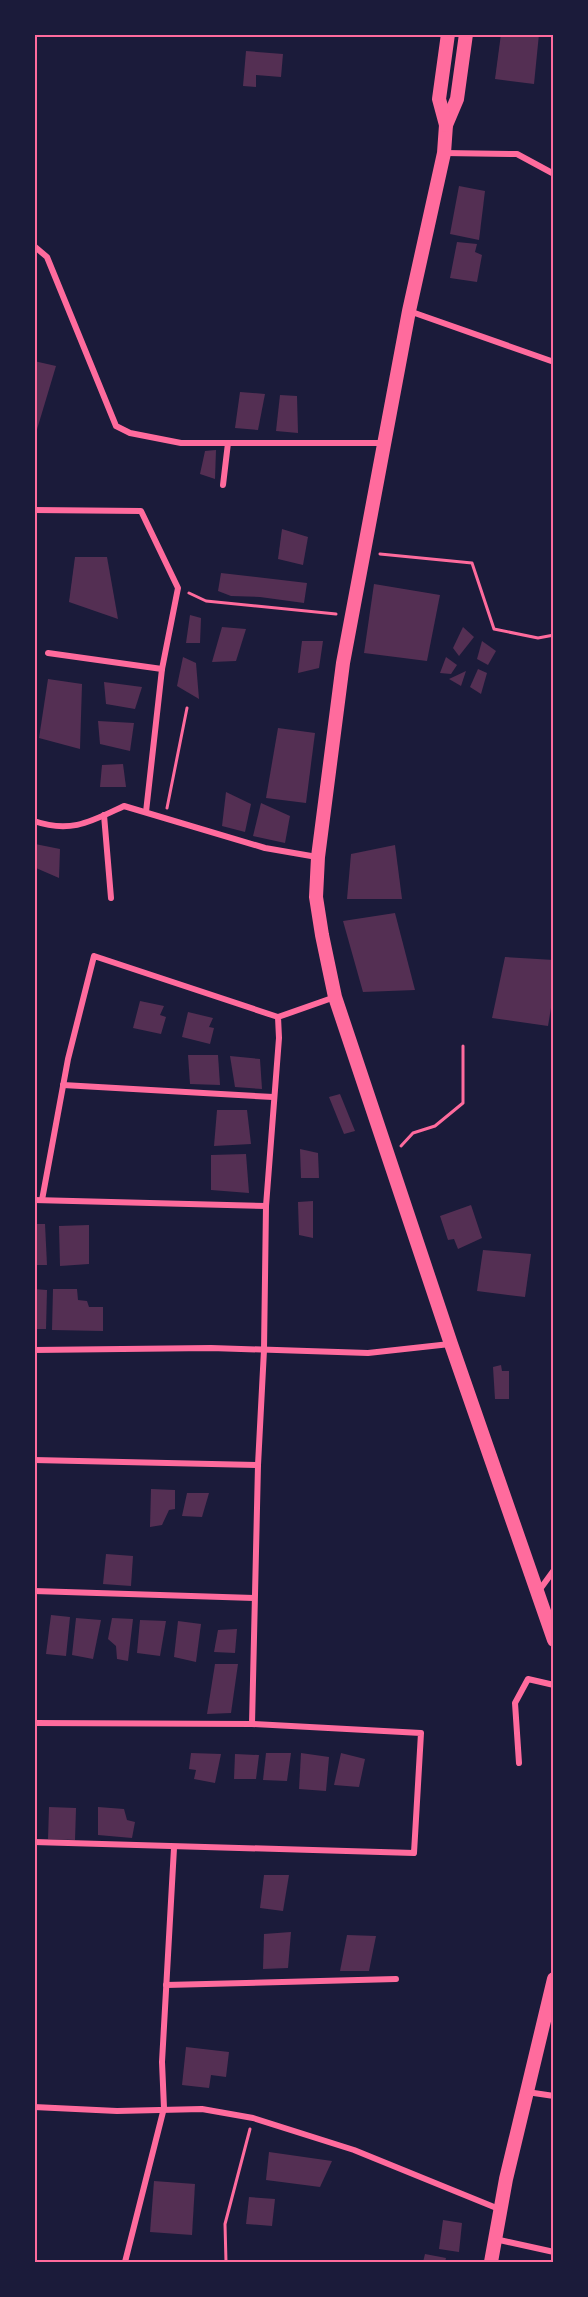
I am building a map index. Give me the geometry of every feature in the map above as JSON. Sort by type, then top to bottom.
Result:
[{"type":"highway","points":[[446,125],[439,99],[448,34]]},
{"type":"highway","points":[[466,34],[457,99],[446,125],[444,153],[409,311],[343,663],[318,857],[316,897],[335,997],[451,1344],[553,1637]]},
{"type":"highway","points":[[491,2262],[500,2209],[526,2092],[554,1979]]},
{"type":"street","points":[[444,153],[517,154],[554,174]]},
{"type":"street","points":[[34,246],[47,257],[116,426],[130,433],[181,443],[383,443]]},
{"type":"street","points":[[409,311],[554,362]]},
{"type":"street","points":[[223,485],[228,442]]},
{"type":"street","points":[[34,510],[141,511],[178,588],[162,669],[146,812]]},
{"type":"street","points":[[48,653],[162,669]]},
{"type":"street","points":[[34,821],[50,826],[82,826],[124,806],[265,848],[318,857]]},
{"type":"street","points":[[104,815],[111,898]]},
{"type":"street","points":[[266,1206],[38,1200],[94,956],[278,1017],[335,997]]},
{"type":"street","points":[[252,1724],[258,1465],[264,1350],[266,1206],[278,1017]]},
{"type":"street","points":[[63,1085],[273,1097]]},
{"type":"street","points":[[34,1350],[264,1350],[368,1353],[451,1344]]},
{"type":"street","points":[[34,1460],[258,1465]]},
{"type":"street","points":[[538,1593],[554,1570]]},
{"type":"street","points":[[34,1591],[254,1598]]},
{"type":"street","points":[[519,1763],[515,1703],[528,1679],[554,1685]]},
{"type":"street","points":[[34,1723],[252,1724],[421,1733],[414,1853],[174,1848],[34,1842]]},
{"type":"street","points":[[125,2262],[164,2108],[162,2062],[174,1848]]},
{"type":"street","points":[[166,1985],[396,1979]]},
{"type":"street","points":[[526,2092],[554,2096]]},
{"type":"street","points":[[34,2107],[117,2111],[164,2108],[201,2109],[253,2118],[354,2150],[500,2209]]},
{"type":"street","points":[[495,2239],[554,2252]]},
{"type":"path","points":[[363,553],[472,563],[494,629],[538,638],[554,635]]},
{"type":"path","points":[[178,588],[206,601],[309,613],[344,614]]},
{"type":"path","points":[[165,819],[187,708]]},
{"type":"path","points":[[390,1159],[413,1133],[435,1126],[463,1102],[463,1046]]},
{"type":"path","points":[[226,2262],[225,2224],[253,2118]]},
{"type":"building","points":[[501,34],[539,34],[534,84],[495,79]]},
{"type":"building","points":[[246,51],[283,54],[281,77],[256,75],[256,87],[243,86]]},
{"type":"building","points":[[459,186],[485,191],[479,240],[450,234]]},
{"type":"building","points":[[457,242],[477,244],[475,252],[482,255],[477,282],[450,278]]},
{"type":"building","points":[[34,361],[56,366],[35,436],[34,436]]},
{"type":"building","points":[[240,392],[265,394],[258,430],[235,428]]},
{"type":"building","points":[[280,395],[297,396],[298,433],[276,431]]},
{"type":"building","points":[[216,450],[215,479],[200,474],[205,451]]},
{"type":"building","points":[[282,529],[308,537],[303,565],[278,559]]},
{"type":"building","points":[[75,557],[107,557],[118,619],[69,602]]},
{"type":"building","points":[[221,573],[307,583],[304,603],[231,596],[218,591]]},
{"type":"building","points":[[374,584],[440,595],[427,661],[364,653]]},
{"type":"building","points":[[190,615],[201,618],[200,643],[186,643]]},
{"type":"building","points":[[222,627],[246,629],[236,661],[212,662]]},
{"type":"building","points":[[463,627],[474,637],[459,656],[453,648]]},
{"type":"building","points":[[302,641],[323,641],[319,668],[298,673]]},
{"type":"building","points":[[482,641],[496,651],[488,665],[477,659]]},
{"type":"building","points":[[183,657],[196,663],[199,699],[177,686]]},
{"type":"building","points":[[446,657],[457,665],[451,674],[440,673]]},
{"type":"building","points":[[478,669],[487,673],[481,694],[470,687]]},
{"type":"building","points":[[466,671],[461,686],[449,679]]},
{"type":"building","points":[[48,679],[82,684],[80,749],[39,738]]},
{"type":"building","points":[[104,682],[142,687],[135,709],[106,704]]},
{"type":"building","points":[[98,721],[134,723],[130,751],[100,744]]},
{"type":"building","points":[[278,728],[315,733],[306,803],[266,798]]},
{"type":"building","points":[[123,764],[126,787],[100,787],[102,765]]},
{"type":"building","points":[[226,792],[251,804],[245,832],[222,826]]},
{"type":"building","points":[[261,803],[290,816],[285,843],[253,836]]},
{"type":"building","points":[[35,844],[60,849],[59,878],[36,868]]},
{"type":"building","points":[[395,845],[402,899],[347,899],[351,854]]},
{"type":"building","points":[[395,913],[415,990],[363,992],[343,921]]},
{"type":"building","points":[[505,957],[554,960],[554,990],[548,1026],[492,1018]]},
{"type":"building","points":[[140,1001],[164,1006],[160,1015],[166,1017],[161,1034],[133,1028]]},
{"type":"building","points":[[188,1012],[213,1018],[209,1027],[214,1028],[210,1044],[182,1037]]},
{"type":"building","points":[[188,1055],[218,1055],[220,1085],[190,1084]]},
{"type":"building","points":[[230,1056],[260,1059],[262,1089],[235,1087]]},
{"type":"building","points":[[340,1094],[355,1131],[344,1134],[329,1097]]},
{"type":"building","points":[[217,1110],[247,1110],[251,1144],[214,1146]]},
{"type":"building","points":[[300,1149],[318,1153],[319,1178],[301,1178]]},
{"type":"building","points":[[246,1154],[249,1193],[211,1190],[211,1155]]},
{"type":"building","points":[[313,1201],[313,1238],[299,1235],[298,1202]]},
{"type":"building","points":[[471,1205],[482,1238],[458,1249],[454,1239],[448,1240],[440,1216]]},
{"type":"building","points":[[34,1224],[45,1224],[47,1265],[34,1265]]},
{"type":"building","points":[[89,1225],[89,1264],[60,1266],[59,1226]]},
{"type":"building","points":[[483,1250],[531,1254],[525,1297],[477,1291]]},
{"type":"building","points":[[34,1289],[47,1290],[46,1329],[34,1329]]},
{"type":"building","points":[[53,1289],[77,1289],[78,1300],[87,1301],[89,1307],[103,1307],[103,1331],[52,1330]]},
{"type":"building","points":[[501,1365],[502,1371],[509,1371],[509,1399],[495,1399],[493,1367]]},
{"type":"building","points":[[151,1489],[175,1490],[175,1509],[169,1510],[162,1525],[150,1527]]},
{"type":"building","points":[[187,1493],[209,1493],[202,1517],[182,1516]]},
{"type":"building","points":[[106,1554],[133,1556],[131,1586],[103,1584]]},
{"type":"building","points":[[51,1615],[70,1617],[66,1656],[46,1654]]},
{"type":"building","points":[[76,1618],[101,1620],[93,1659],[72,1655]]},
{"type":"building","points":[[112,1618],[133,1619],[128,1661],[117,1659],[116,1646],[108,1639]]},
{"type":"building","points":[[140,1620],[166,1621],[160,1656],[137,1653]]},
{"type":"building","points":[[178,1621],[201,1624],[196,1662],[174,1657]]},
{"type":"building","points":[[237,1629],[235,1653],[214,1652],[218,1630]]},
{"type":"building","points":[[215,1664],[238,1664],[231,1713],[207,1714]]},
{"type":"building","points":[[191,1753],[221,1754],[215,1783],[194,1779],[196,1770],[189,1769]]},
{"type":"building","points":[[266,1753],[291,1753],[287,1781],[263,1780]]},
{"type":"building","points":[[301,1753],[329,1757],[326,1791],[299,1789]]},
{"type":"building","points":[[341,1753],[365,1759],[359,1787],[334,1785]]},
{"type":"building","points":[[235,1754],[259,1755],[256,1779],[234,1779]]},
{"type":"building","points":[[49,1807],[76,1808],[75,1840],[48,1839]]},
{"type":"building","points":[[98,1807],[124,1809],[127,1820],[135,1822],[132,1838],[98,1835]]},
{"type":"building","points":[[264,1875],[289,1875],[283,1911],[260,1908]]},
{"type":"building","points":[[291,1932],[288,1968],[263,1969],[264,1934]]},
{"type":"building","points":[[347,1935],[376,1936],[369,1971],[340,1971]]},
{"type":"building","points":[[186,2047],[229,2052],[226,2077],[211,2075],[209,2088],[182,2085]]},
{"type":"building","points":[[269,2152],[332,2161],[320,2187],[266,2180]]},
{"type":"building","points":[[154,2181],[195,2184],[192,2235],[150,2232]]},
{"type":"building","points":[[249,2197],[275,2199],[272,2226],[246,2224]]},
{"type":"building","points":[[443,2220],[462,2223],[459,2252],[439,2249]]},
{"type":"building","points":[[425,2254],[446,2258],[445,2262],[423,2262]]}]
